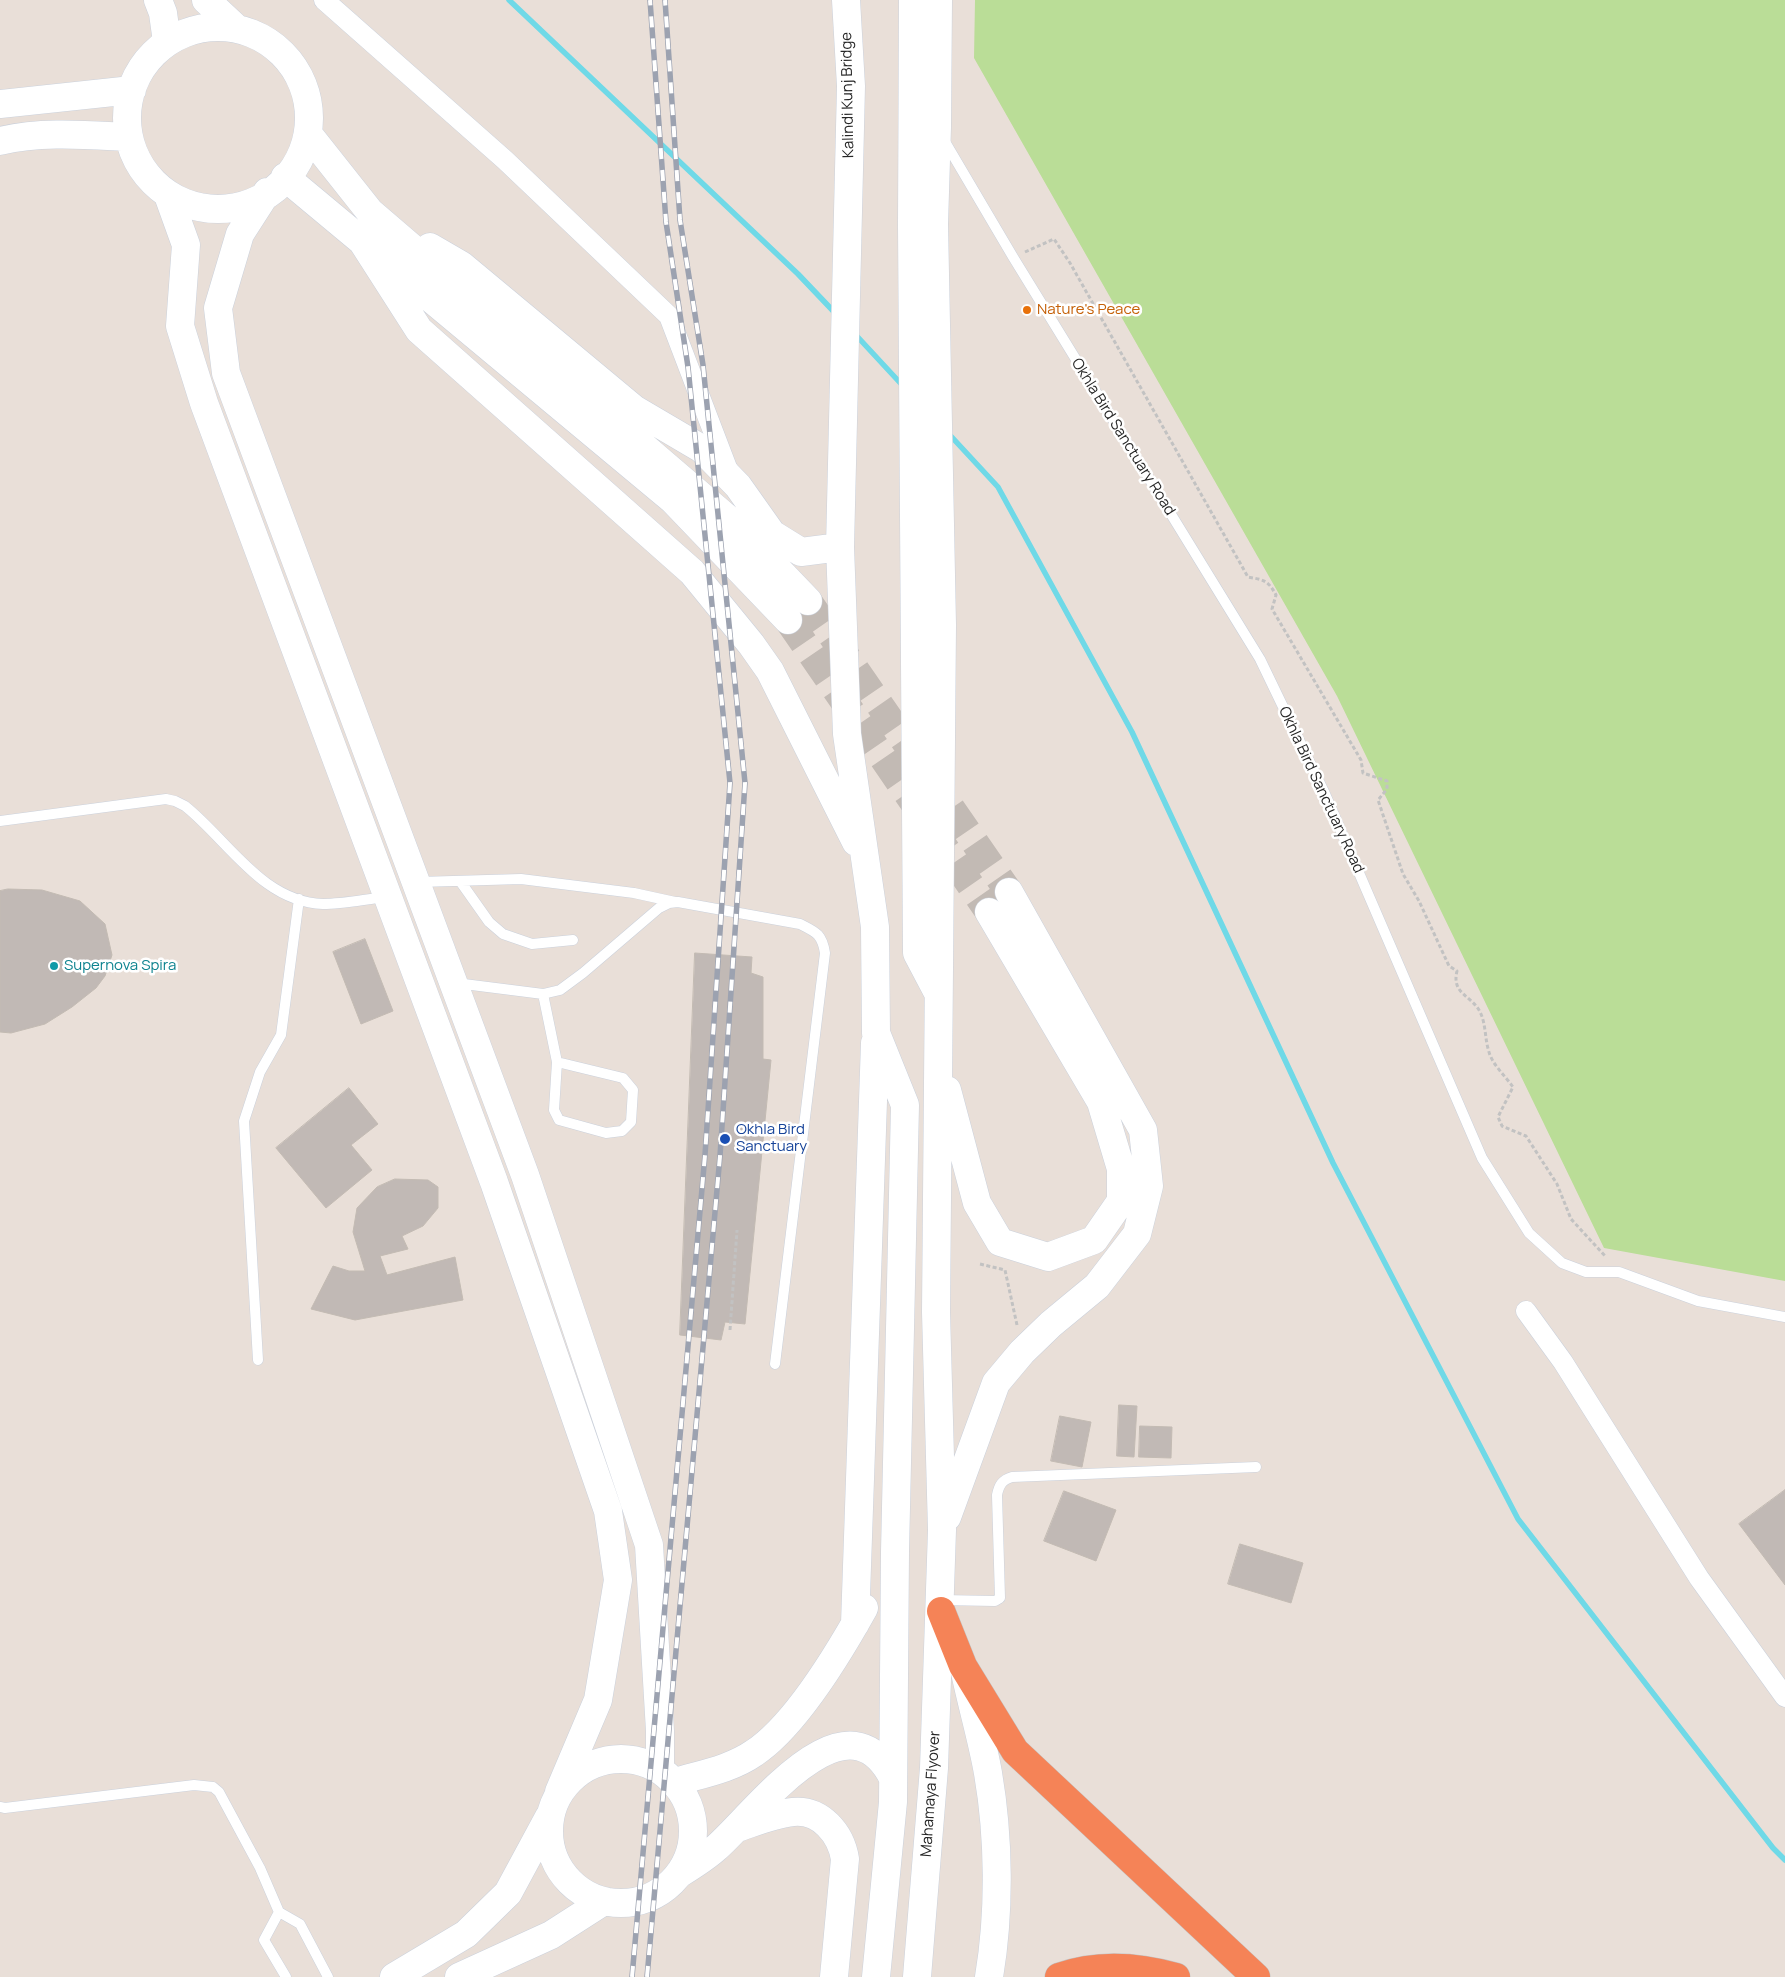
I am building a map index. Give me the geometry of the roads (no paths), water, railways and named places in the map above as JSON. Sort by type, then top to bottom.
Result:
[{"type":"highway","points":[[941,1605],[963,1666],[1015,1751],[1256,1977]]},
{"type":"highway","points":[[1059,1977],[1086,1970],[1124,1967],[1144,1969],[1176,1977]]},
{"type":"main road","points":[[158,0],[163,13],[167,42]]},
{"type":"main road","points":[[206,0],[236,28]]},
{"type":"main road","name":"Kalindi Kunj Bridge","points":[[846,0],[851,86],[840,547],[847,734],[875,927],[876,1032],[855,1624]]},
{"type":"main road","points":[[913,0],[923,225]]},
{"type":"main road","points":[[923,225],[937,128],[938,0]]},
{"type":"main road","points":[[276,184],[237,208],[201,209],[168,195],[142,170],[128,137],[128,101],[142,68],[167,42],[200,28],[236,28],[269,41],[295,66],[309,99],[309,135],[276,184],[240,234],[218,308],[226,373],[525,1175],[649,1545],[658,1685],[668,1776]]},
{"type":"main road","points":[[0,104],[132,90]]},
{"type":"main road","points":[[0,141],[16,137],[62,134],[128,137]]},
{"type":"main road","points":[[309,135],[370,212],[736,526],[808,600]]},
{"type":"main road","points":[[276,184],[362,241],[673,500],[788,620]]},
{"type":"main road","points":[[168,195],[186,245],[180,326],[204,403],[494,1182],[608,1511],[618,1580],[598,1700],[549,1818],[508,1893],[466,1934],[394,1977]]},
{"type":"main road","points":[[370,212],[461,265],[634,409],[702,449],[732,480],[772,534],[800,552],[840,547]]},
{"type":"main road","name":"Mahamaya Flyover","points":[[918,1977],[934,1768],[941,1605],[942,1530],[936,1312],[939,995],[917,952],[929,622],[923,225]]},
{"type":"main road","points":[[362,241],[419,330],[692,572],[752,644],[770,671],[867,864]]},
{"type":"main road","points":[[942,1530],[996,1383],[1022,1352],[1051,1324],[1097,1286],[1137,1234],[1149,1186],[1143,1130],[1009,892]]},
{"type":"main road","points":[[938,1055],[977,1203],[1000,1242],[1048,1257],[1094,1240],[1121,1201],[1121,1169],[1102,1102],[988,912]]},
{"type":"main road","points":[[876,1032],[906,1105],[895,1552],[893,1790],[876,1977]]},
{"type":"main road","points":[[668,1776],[730,1766],[754,1753],[781,1729],[805,1701],[855,1624],[895,1552]]},
{"type":"main road","points":[[963,1666],[988,1772],[998,1859],[992,1959],[988,1977]]},
{"type":"main road","points":[[549,1818],[550,1845],[560,1870],[579,1890],[604,1901],[625,1903],[645,1899],[664,1889],[679,1874],[717,1847],[775,1788],[810,1760],[832,1749],[849,1744],[864,1746],[876,1754],[886,1765],[893,1790]]},
{"type":"main road","points":[[559,1792],[579,1771],[605,1760],[634,1759],[668,1776],[686,1798],[692,1818],[693,1837],[690,1850],[679,1874]]},
{"type":"main road","points":[[736,1828],[781,1815],[800,1812],[824,1821],[837,1835],[845,1859],[834,1977]]},
{"type":"main road","points":[[459,1977],[551,1935],[604,1901]]},
{"type":"street","points":[[324,0],[505,160],[669,316],[732,480]]},
{"type":"street","points":[[1526,1311],[1563,1362],[1699,1578],[1785,1697]]},
{"type":"lane","name":"Okhla Bird Sanctuary Road","points":[[937,128],[1013,257],[1260,659],[1325,794],[1482,1158],[1529,1233],[1562,1264],[1586,1272],[1620,1272],[1698,1301],[1785,1317]]},
{"type":"lane","points":[[0,821],[166,799],[175,801],[197,816],[258,877],[275,889],[300,899],[323,904],[388,897]]},
{"type":"lane","points":[[415,882],[521,879],[634,893],[800,924],[823,939],[826,953],[775,1364]]},
{"type":"lane","points":[[460,881],[488,922],[502,934],[532,944],[573,940]]},
{"type":"lane","points":[[258,1360],[244,1122],[260,1072],[281,1035],[300,899]]},
{"type":"lane","points":[[452,983],[543,994],[560,990],[659,908],[669,903],[678,902]]},
{"type":"lane","points":[[543,994],[557,1062],[554,1110],[559,1120],[606,1133],[622,1131],[631,1122],[633,1090],[623,1078],[557,1062]]},
{"type":"lane","points":[[941,1605],[995,1602],[1000,1598],[997,1495],[1000,1483],[1006,1479],[1022,1476],[1256,1467]]},
{"type":"lane","points":[[0,1807],[5,1808],[194,1785],[213,1787],[219,1792],[241,1831],[279,1912],[300,1924],[328,1977]]},
{"type":"lane","points":[[279,1912],[264,1940],[286,1977]]},
{"type":"waterway","points":[[509,0],[798,274],[837,315]]},
{"type":"waterway","points":[[854,333],[904,387]]},
{"type":"waterway","points":[[948,433],[998,487],[1132,732],[1333,1163],[1518,1519],[1773,1848],[1785,1860]]},
{"type":"tunnel","points":[[808,601],[1009,892]]},
{"type":"tunnel","points":[[788,620],[989,912]]},
{"type":"railway","points":[[632,1977],[705,1155],[730,783],[688,367],[666,222],[650,0]]},
{"type":"railway","points":[[647,1977],[720,1156],[745,783],[703,365],[680,220],[665,0]]},
{"type":"place","name":"Nature's Peace","points":[[1027,310]]},
{"type":"place","name":"Supernova Spira","points":[[54,966]]},
{"type":"place","name":"Okhla Bird Sanctuary","points":[[725,1139]]}]
